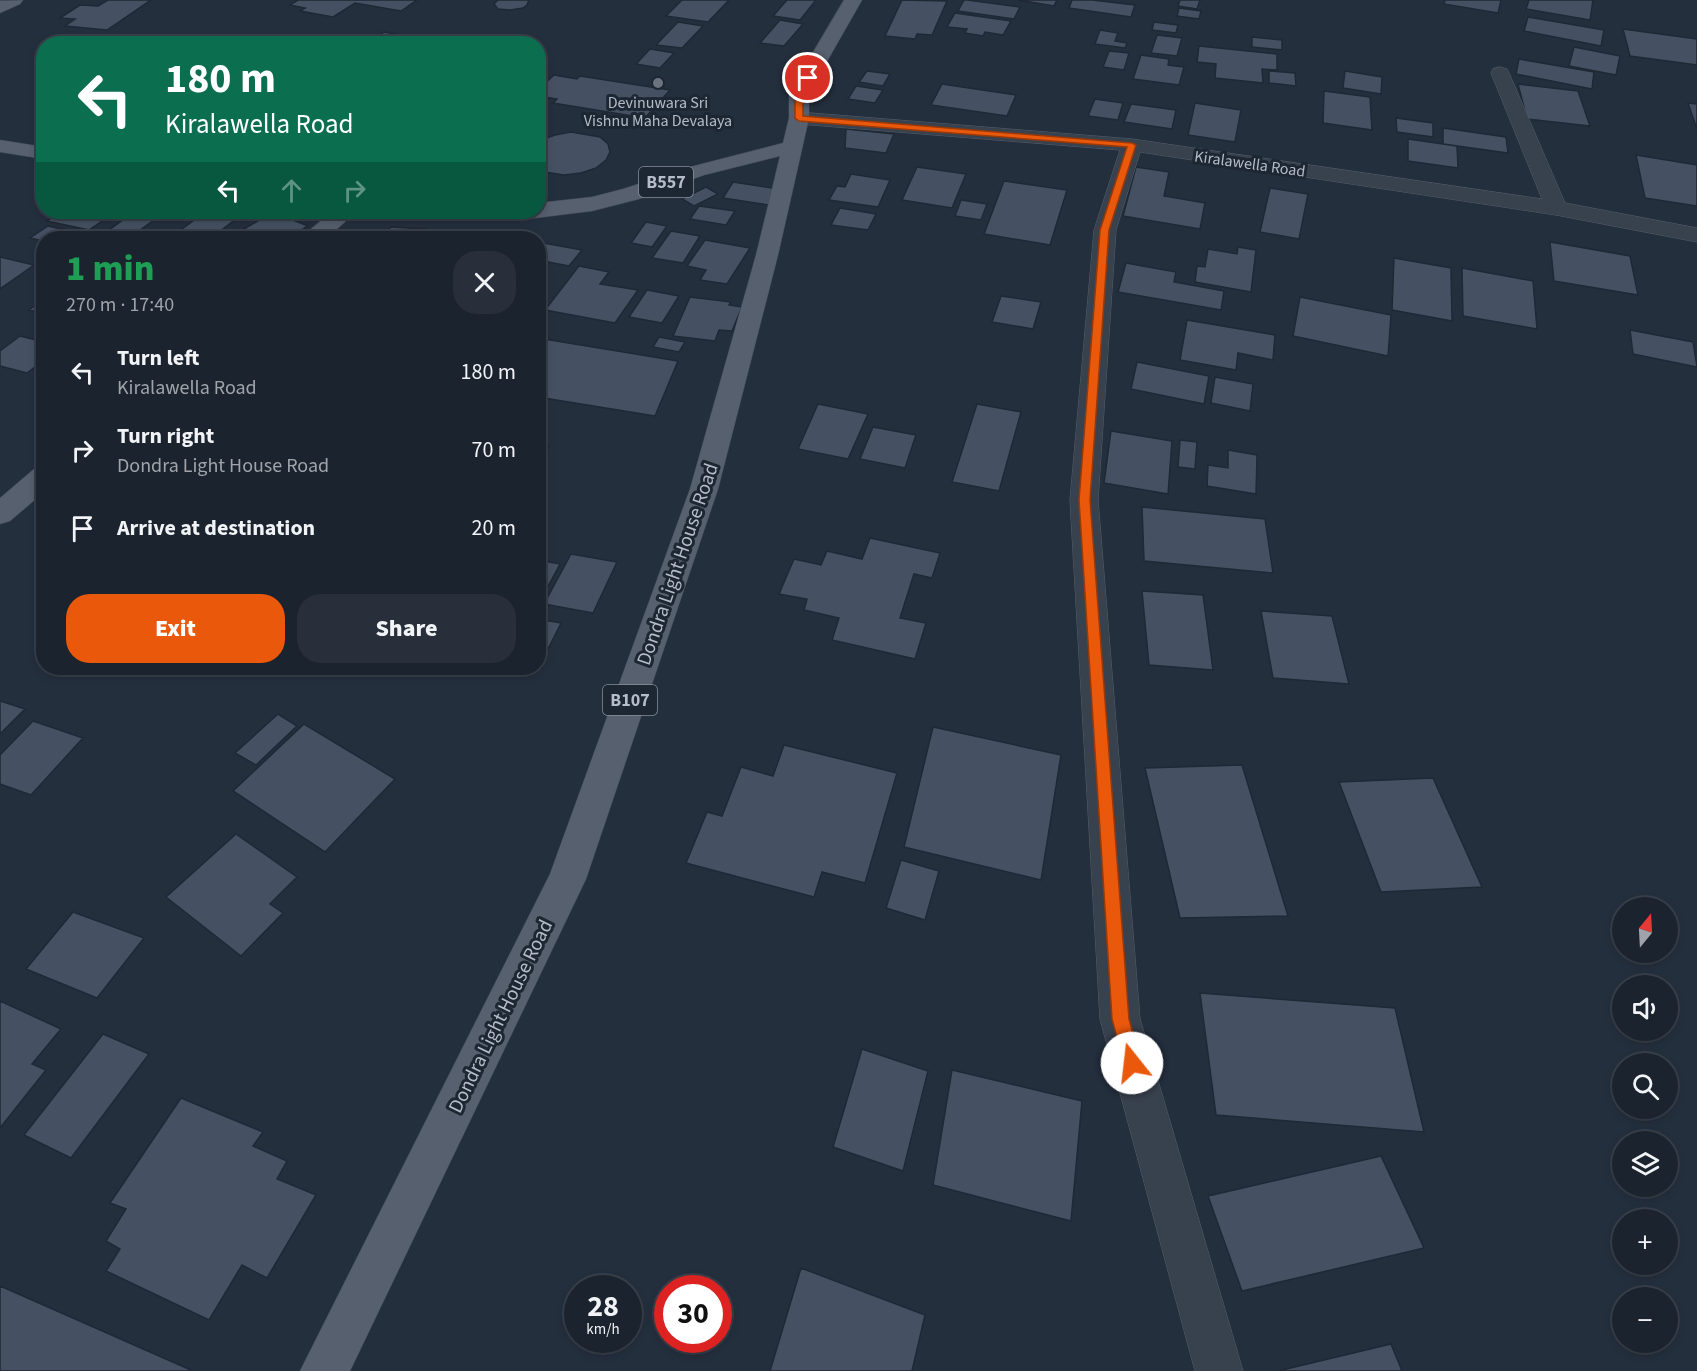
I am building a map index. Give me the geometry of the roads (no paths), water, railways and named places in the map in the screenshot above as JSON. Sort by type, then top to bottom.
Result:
[{"type":"main road","points":[[0,8],[14,0]]},
{"type":"main road","name":"Dondra Light House Road","points":[[324,1371],[567,879],[704,489],[767,255],[795,133],[799,93],[853,0]]},
{"type":"main road","name":"B557","points":[[546,209],[592,204],[631,194],[795,133]]},
{"type":"main road","points":[[0,146],[36,152]]},
{"type":"main road","points":[[322,231],[337,219]]},
{"type":"main road","points":[[0,514],[36,483]]},
{"type":"street","points":[[1500,73],[1556,208]]},
{"type":"street","name":"Kiralawella Road","points":[[795,133],[1132,145],[1556,208],[1697,235]]},
{"type":"street","points":[[1132,145],[1105,230],[1084,500],[1119,1007],[1120,1019],[1219,1371]]},
{"type":"place","name":"Devinuwara Sri Vishnu Maha Devalaya","points":[[658,83]]}]
